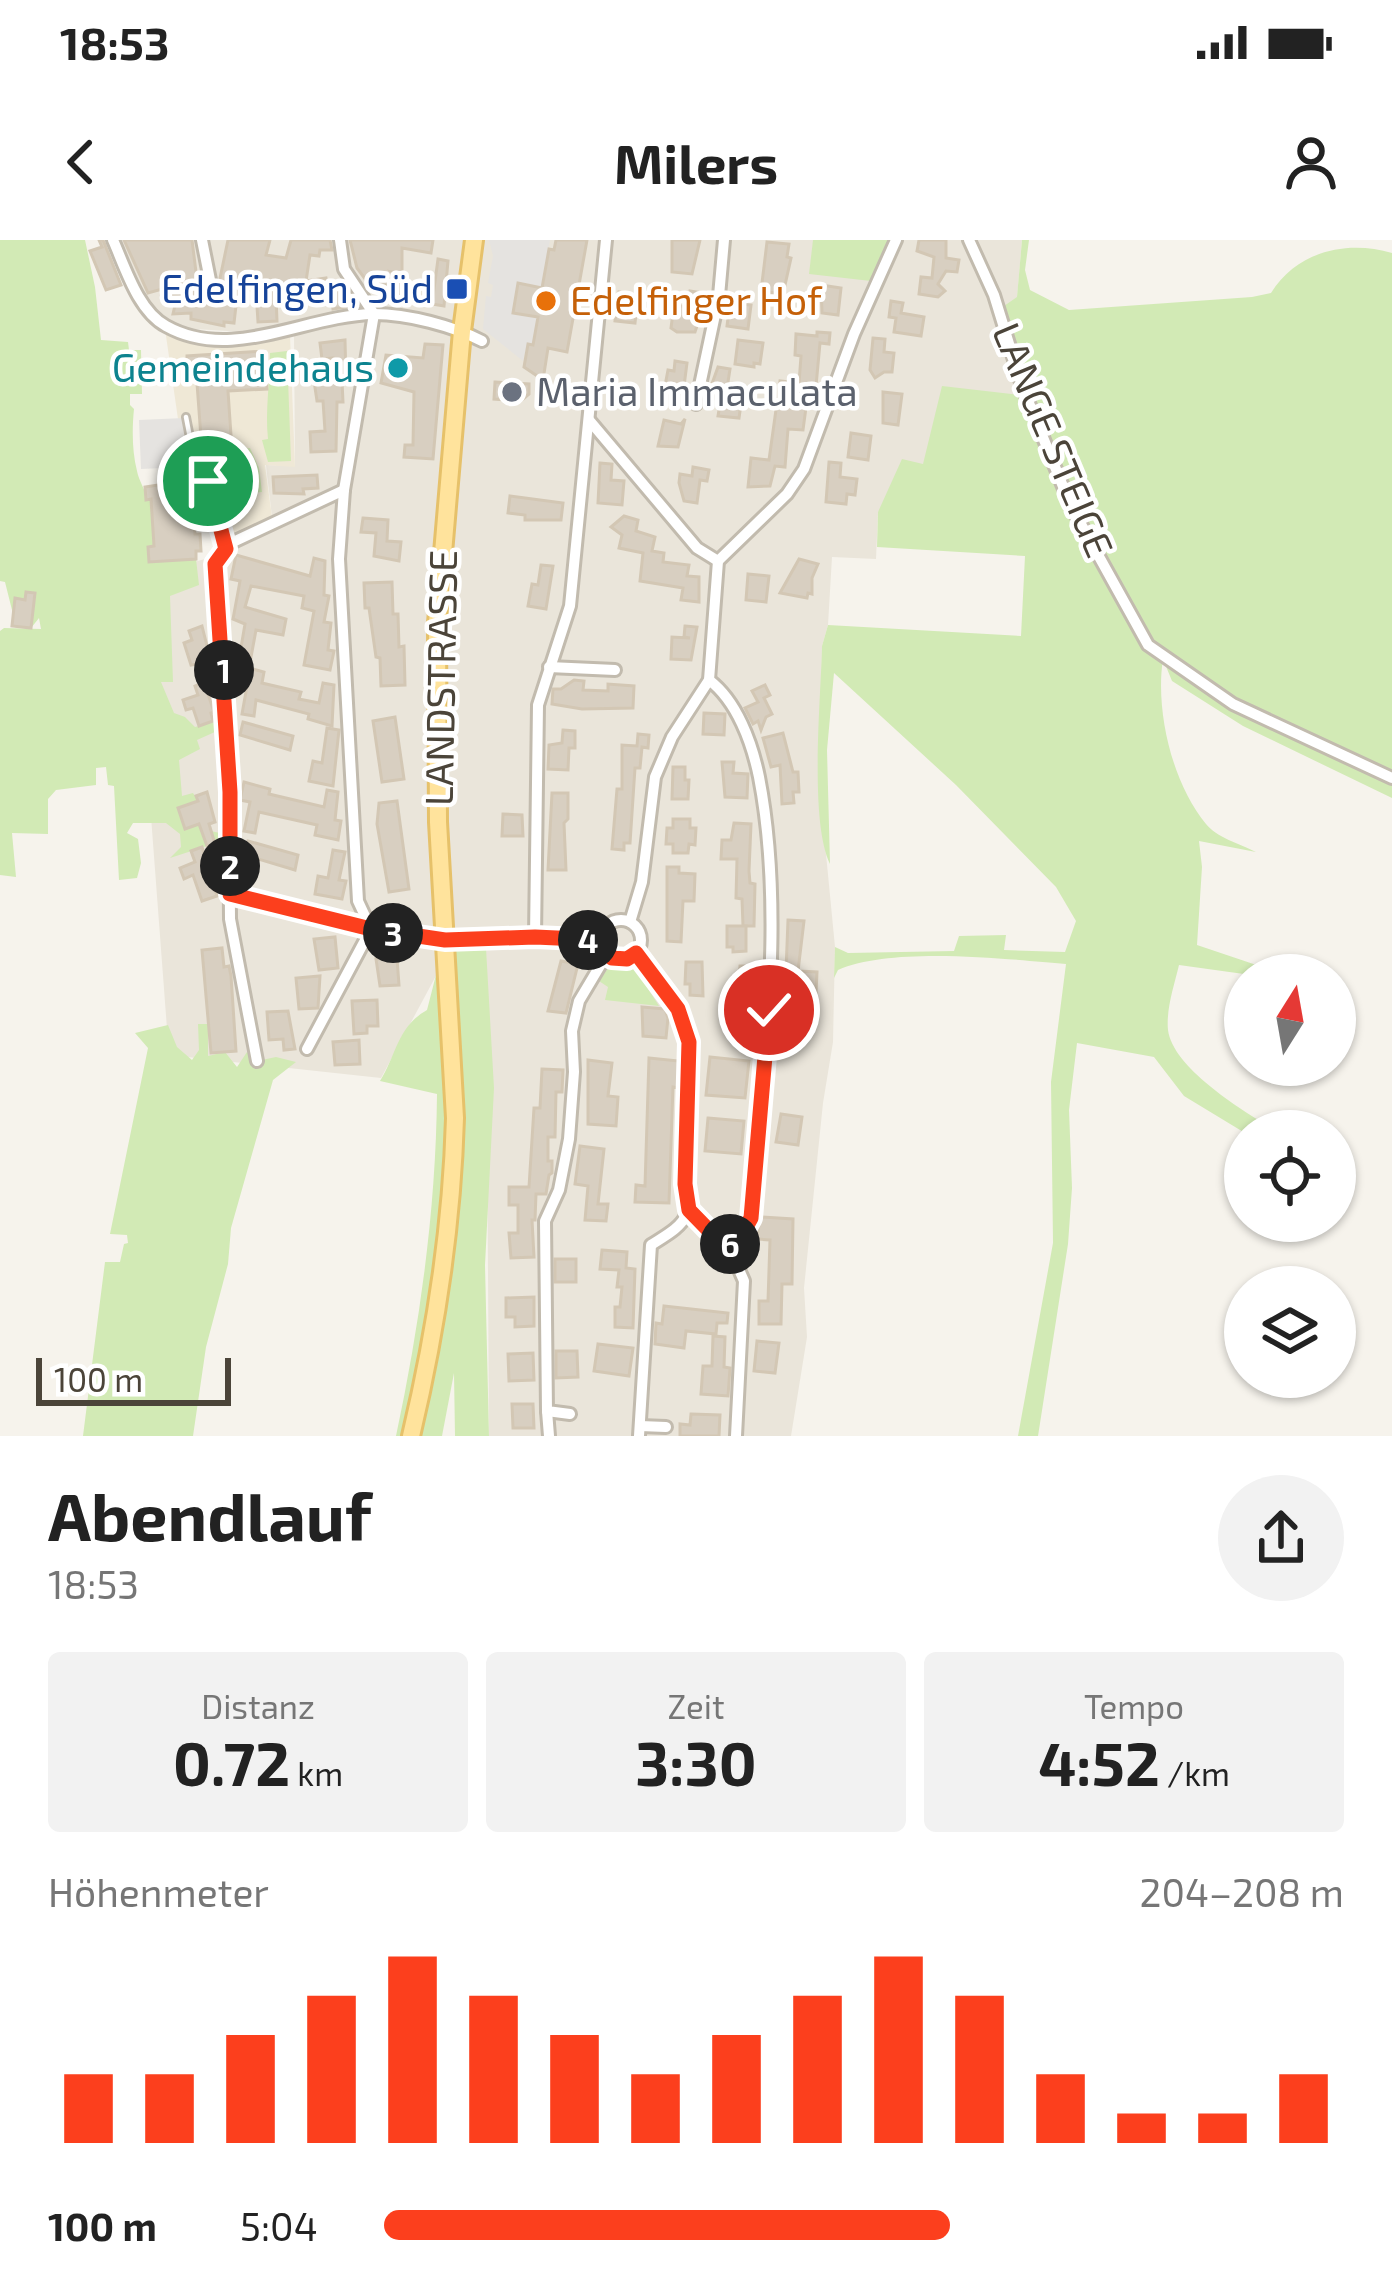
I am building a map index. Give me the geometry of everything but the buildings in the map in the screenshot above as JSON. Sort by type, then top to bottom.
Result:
[{"type":"main road","name":"LANDSTRASSE","points":[[411,1436],[428,1367],[454,1177],[436,754],[436,645],[474,240]]},
{"type":"street","points":[[113,240],[135,290],[164,326],[208,342],[374,314],[462,331],[482,341]]},
{"type":"street","points":[[202,240],[210,280]]},
{"type":"street","points":[[340,240],[344,269],[374,314],[344,490],[339,559],[358,901],[371,929]]},
{"type":"street","points":[[535,937],[538,704],[570,606],[606,240]]},
{"type":"street","points":[[696,404],[724,240]]},
{"type":"street","points":[[630,922],[642,881],[655,777],[672,737],[710,680],[718,561],[787,494],[804,469],[861,317],[896,240]]},
{"type":"street","name":"LANGE STEIGE","points":[[969,240],[994,295],[1022,386],[1071,506],[1148,645],[1233,704],[1392,778]]},
{"type":"street","points":[[589,420],[697,548],[718,561]]},
{"type":"street","points":[[257,1061],[230,919],[230,792],[215,564],[231,543],[344,490]]},
{"type":"street","points":[[549,667],[615,670]]},
{"type":"street","points":[[710,680],[740,718],[758,771],[768,869],[769,1010],[758,1160],[751,1218],[741,1236],[725,1247]]},
{"type":"street","points":[[230,894],[371,929],[445,940],[601,940]]},
{"type":"street","points":[[601,940],[610,923],[630,922]]},
{"type":"street","points":[[601,940],[608,955],[622,960],[636,953],[641,936],[630,922]]},
{"type":"street","points":[[307,1049],[371,929]]},
{"type":"street","points":[[636,953],[678,1009],[689,1042],[685,1184],[689,1210],[725,1247],[744,1281],[736,1436]]},
{"type":"street","points":[[549,1436],[545,1221],[559,1190],[569,1138],[576,1016],[584,988],[608,955]]},
{"type":"street","points":[[666,1427],[640,1431],[651,1245],[682,1223],[689,1210]]},
{"type":"street","points":[[547,1412],[570,1414]]},
{"type":"lane","points":[[186,417],[196,469],[208,481],[226,549]]},
{"type":"shaded area","points":[[114,240],[1022,240],[1017,298],[1029,396],[923,464],[878,512],[876,559],[832,557],[828,625],[822,646],[820,792],[835,947],[833,1042],[804,1288],[807,1337],[791,1436],[489,1436],[486,948],[452,946],[381,1078],[169,1055],[133,578],[209,558],[269,531],[272,517],[266,465],[295,466],[294,335],[162,327],[134,293]]},
{"type":"shaded area","points":[[489,240],[550,240],[542,287],[518,283],[513,313],[537,318],[533,344],[527,344],[523,361],[483,329],[486,296],[491,297],[493,285],[488,283],[493,256]]},
{"type":"shaded area","points":[[165,329],[206,346],[290,335],[295,467],[265,465],[272,517],[216,546],[178,419]]},
{"type":"shaded area","points":[[184,418],[186,467],[141,469],[139,420]]},
{"type":"green space","points":[[0,240],[85,240],[101,340],[128,342],[129,350],[141,350],[142,394],[130,394],[130,405],[137,471],[146,499],[151,499],[154,546],[148,547],[149,562],[196,559],[199,585],[170,596],[173,682],[161,682],[174,713],[195,727],[217,721],[217,704],[225,704],[226,727],[197,740],[200,749],[179,760],[182,796],[193,793],[198,801],[178,809],[185,828],[198,821],[201,829],[220,833],[216,843],[170,858],[181,847],[180,834],[166,823],[133,823],[127,833],[138,839],[141,863],[137,878],[119,880],[114,786],[108,785],[106,767],[96,768],[96,785],[56,790],[48,799],[48,834],[12,833],[16,877],[0,875],[0,631],[41,629],[39,618],[31,628],[35,594],[15,599],[13,614],[5,582],[0,581]]},
{"type":"green space","points":[[813,240],[892,240],[871,281],[809,274]]},
{"type":"green space","points":[[1022,240],[1029,240],[1025,270],[1030,290],[1069,310],[1252,297],[1271,293],[1295,267],[1324,252],[1358,248],[1392,253],[1392,798],[1243,726],[1172,681],[1163,659],[1164,723],[1184,788],[1210,829],[1256,852],[1199,841],[1197,945],[1224,954],[1224,971],[1179,965],[1168,1030],[1183,1060],[1244,1110],[1224,1110],[1224,1120],[1184,1096],[1154,1057],[1077,1043],[1069,1110],[1068,1244],[1038,1436],[1018,1436],[1053,1243],[1051,1082],[1066,964],[918,956],[861,963],[838,970],[834,978],[835,947],[848,953],[954,951],[959,936],[1006,935],[1004,950],[1065,952],[1076,921],[1056,887],[956,785],[834,673],[827,750],[830,864],[818,790],[822,646],[828,625],[1021,636],[1025,556],[877,547],[878,512],[902,459],[923,464],[942,386],[1028,396],[1004,306],[1017,297]]},
{"type":"green space","points":[[287,351],[291,461],[268,462],[262,440],[268,439],[270,353]]},
{"type":"green space","points":[[250,448],[262,492],[230,495],[229,467],[236,450]]},
{"type":"green space","points":[[469,938],[469,947],[486,948],[494,1088],[485,1265],[489,1436],[455,1436],[454,1373],[442,1436],[396,1436],[425,1266],[437,1094],[380,1081],[403,1033],[427,1010],[445,940]]},
{"type":"green space","points":[[609,967],[632,968],[651,982],[647,987],[659,1006],[605,1000],[608,987],[599,981]]},
{"type":"green space","points":[[198,1024],[208,1024],[208,1056],[225,1052],[237,1067],[247,1052],[257,1061],[276,1057],[296,1062],[273,1080],[231,1228],[193,1436],[83,1436],[105,1262],[120,1262],[128,1243],[127,1235],[110,1234],[148,1048],[135,1033],[168,1025],[177,1047],[192,1060],[199,1050]]},
{"type":"place","name":"Edelfingen, Süd","points":[[457,289]]},
{"type":"place","name":"Edelfinger Hof","points":[[546,301]]},
{"type":"place","name":"Gemeindehaus","points":[[398,368]]},
{"type":"place","name":"Maria Immaculata","points":[[512,392]]},
{"type":"route","points":[[208,481],[226,549],[215,564],[230,792],[230,894],[371,929],[445,940],[601,940],[612,958],[627,959],[636,953],[678,1009],[689,1042],[685,1184],[689,1210],[725,1247],[741,1236],[751,1218],[769,1010]]}]
